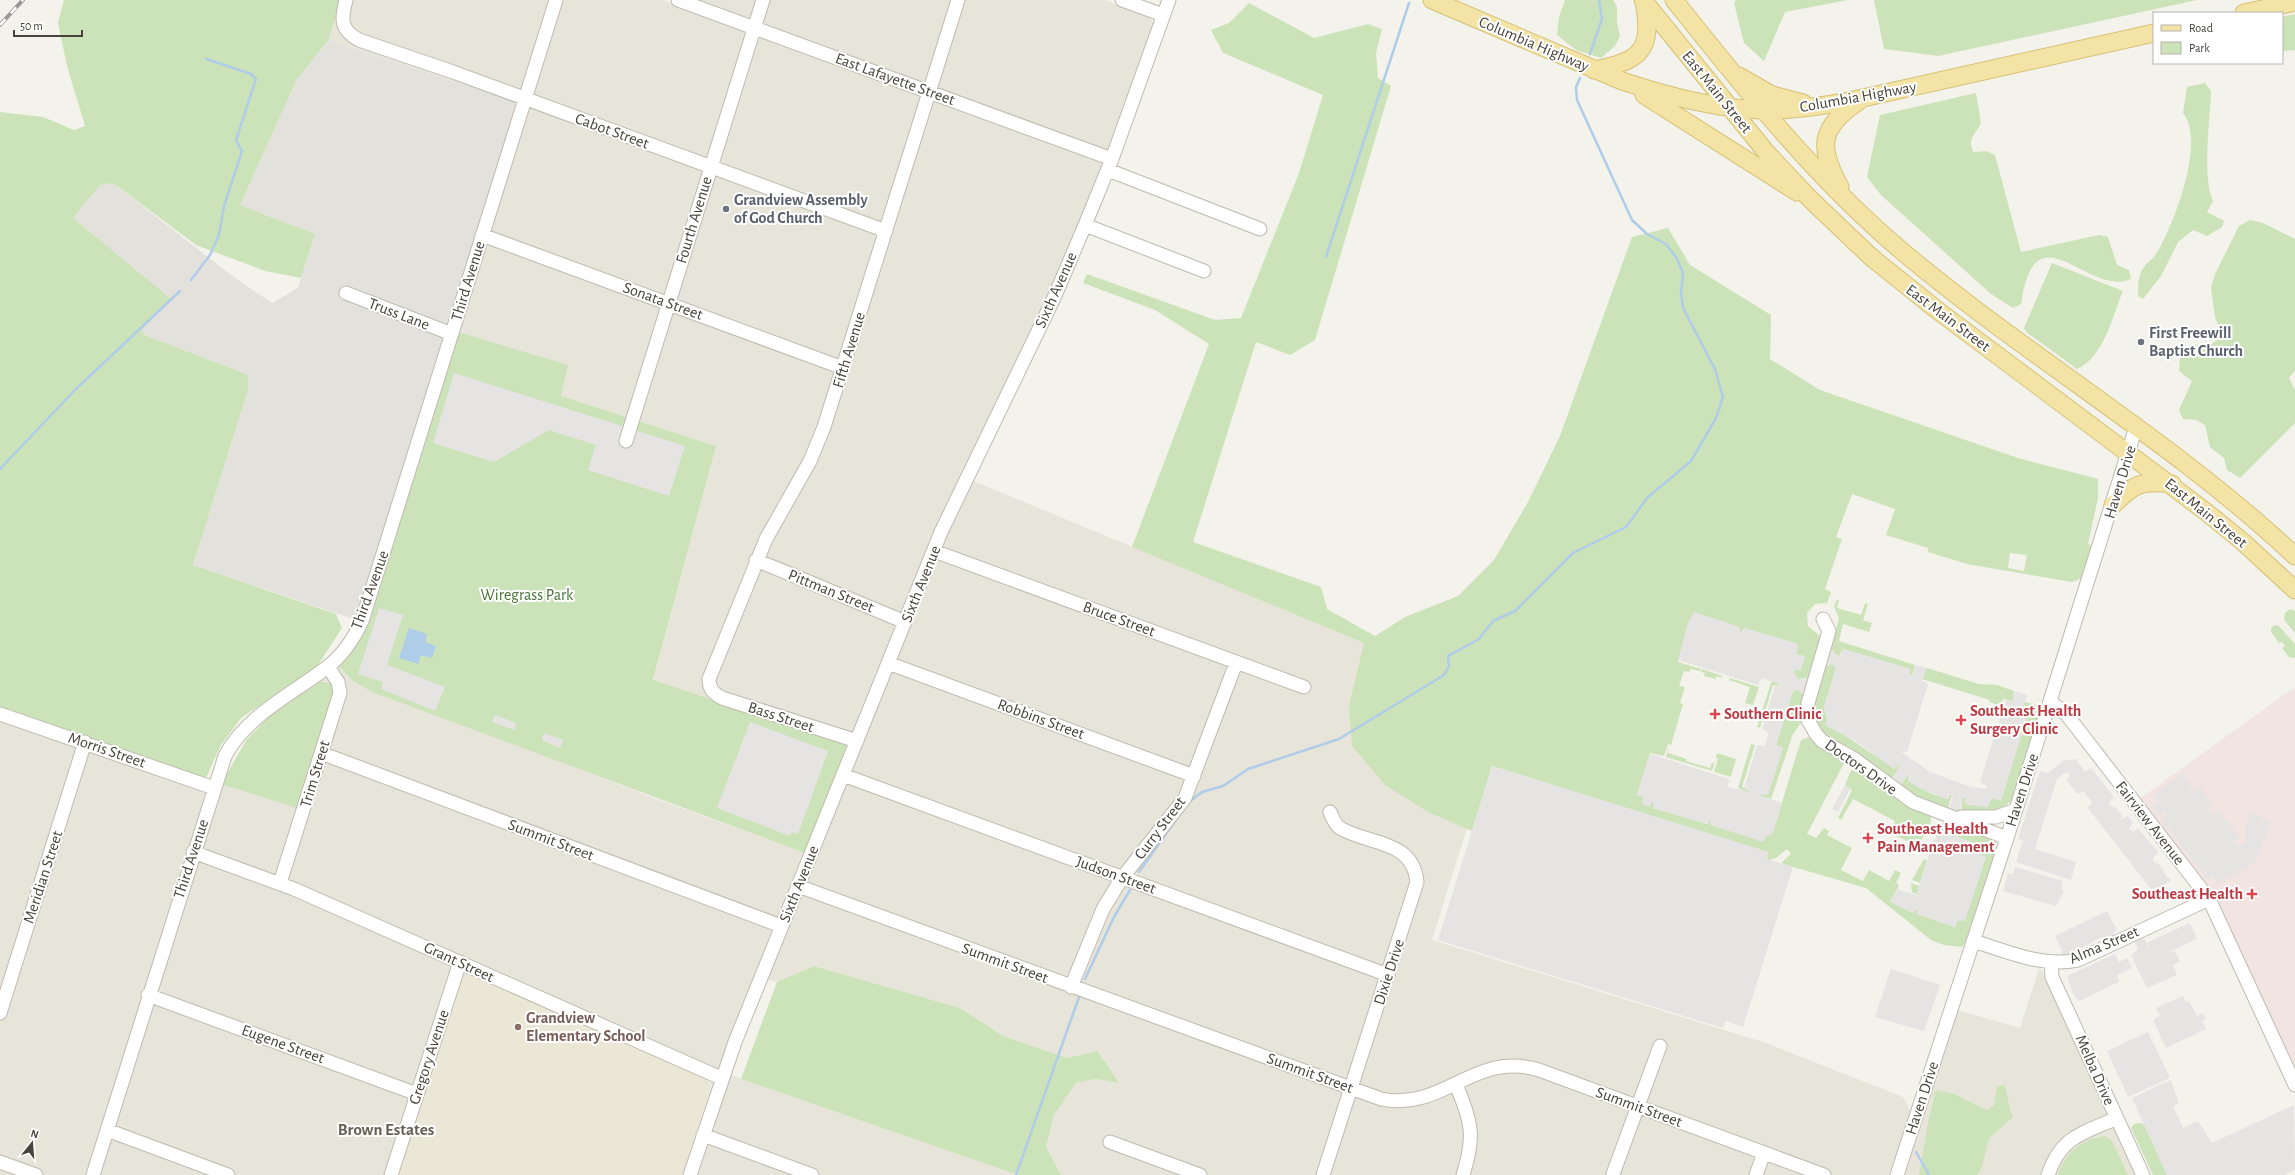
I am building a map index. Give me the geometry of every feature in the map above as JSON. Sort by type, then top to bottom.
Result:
[{"type":"main road","name":"Columbia Highway","points":[[1432,0],[1622,81],[1684,99],[1728,107],[1763,110],[1820,106],[1863,98],[2153,33]]},
{"type":"main road","points":[[1594,70],[1622,64],[1633,58],[1642,48],[1648,28],[1643,0]]},
{"type":"main road","name":"East Main Street","points":[[1643,0],[1728,107],[1766,152],[1811,200],[1871,257],[1937,310],[2172,484],[2243,542],[2295,590]]},
{"type":"main road","name":"East Main Street","points":[[1674,0],[1730,71],[1808,162],[1850,205],[1901,251],[1953,292],[2136,427],[2230,500],[2295,556]]},
{"type":"main road","points":[[2249,12],[2295,2]]},
{"type":"main road","points":[[1730,71],[1772,95],[1820,106]]},
{"type":"main road","points":[[1622,81],[1713,136],[1772,178],[1811,200]]},
{"type":"main road","points":[[1850,205],[1829,167],[1825,154],[1826,141],[1836,119],[1863,98]]},
{"type":"main road","points":[[1937,310],[1953,292]]},
{"type":"main road","points":[[2113,505],[2134,486],[2144,482],[2172,484]]},
{"type":"street","name":"Cabot Street","points":[[346,0],[343,26],[348,35],[358,40],[454,72],[525,100],[886,231]]},
{"type":"street","name":"Third Avenue","points":[[92,1175],[193,852],[225,756],[236,737],[258,717],[328,667],[356,633],[364,617],[556,0]]},
{"type":"street","name":"East Lafayette Street","points":[[678,0],[929,91],[1110,165],[1260,229]]},
{"type":"street","name":"Fourth Avenue","points":[[626,441],[762,0]]},
{"type":"street","name":"Fifth Avenue","points":[[709,687],[709,679],[756,560],[815,449],[843,368],[958,0]]},
{"type":"street","points":[[1122,0],[1163,15]]},
{"type":"street","name":"Sixth Avenue","points":[[690,1175],[721,1078],[888,663],[966,478],[1054,298],[1085,225],[1110,165],[1169,0]]},
{"type":"street","points":[[1085,225],[1204,271]]},
{"type":"street","name":"Sonata Street","points":[[482,235],[843,368]]},
{"type":"street","name":"Truss Lane","points":[[346,293],[452,334]]},
{"type":"street","name":"Haven Drive","points":[[1897,1175],[2016,810],[2130,453],[2136,427]]},
{"type":"street","name":"Bruce Street","points":[[934,551],[1304,687]]},
{"type":"street","name":"Pittman Street","points":[[756,560],[905,622]]},
{"type":"street","name":"Doctors Drive","points":[[1823,618],[1829,632],[1808,703],[1808,720],[1811,727],[1822,741],[1853,758],[1902,795],[1925,808],[2007,838]]},
{"type":"street","name":"Curry Street","points":[[1071,987],[1094,928],[1122,878],[1185,798],[1236,662]]},
{"type":"street","name":"Robbins Street","points":[[888,663],[1194,776]]},
{"type":"street","name":"Trim Street","points":[[280,884],[340,693],[338,682],[328,667]]},
{"type":"street","name":"Bass Street","points":[[709,687],[713,693],[722,698],[857,741]]},
{"type":"street","name":"Fairview Avenue","points":[[2050,702],[2067,715],[2209,899],[2295,1085]]},
{"type":"street","name":"Morris Street","points":[[0,714],[85,742],[214,788]]},
{"type":"street","name":"Meridian Street","points":[[0,1013],[85,742]]},
{"type":"street","name":"Summit Street","points":[[321,753],[781,926]]},
{"type":"street","name":"Judson Street","points":[[843,775],[1388,975]]},
{"type":"street","name":"Doctors Drive","points":[[1953,817],[1996,817],[2016,810]]},
{"type":"street","name":"Dixie Drive","points":[[1323,1175],[1416,888],[1415,870],[1405,855],[1395,848],[1338,827],[1330,812]]},
{"type":"street","name":"Grant Street","points":[[193,852],[280,884],[721,1078]]},
{"type":"street","name":"Summit Street","points":[[798,886],[1380,1099],[1409,1101],[1428,1097],[1489,1068],[1520,1066],[1539,1070],[1824,1175]]},
{"type":"street","name":"Alma Street","points":[[1973,941],[2051,963],[2078,960],[2209,899]]},
{"type":"street","name":"Gregory Avenue","points":[[391,1175],[460,962]]},
{"type":"street","name":"Melba Drive","points":[[2051,963],[2052,977],[2143,1175]]},
{"type":"street","name":"Eugene Street","points":[[148,995],[417,1094]]},
{"type":"street","points":[[1613,1174],[1660,1046]]},
{"type":"street","points":[[1456,1084],[1469,1116],[1472,1134],[1470,1153],[1463,1175]]},
{"type":"street","points":[[2048,1175],[2055,1155],[2071,1139],[2117,1118]]},
{"type":"street","points":[[106,1130],[228,1175]]},
{"type":"street","points":[[703,1135],[812,1175]]},
{"type":"street","points":[[1110,1142],[1197,1174]]},
{"type":"street","points":[[1756,1175],[1764,1153]]},
{"type":"street","points":[[0,1162],[36,1175]]},
{"type":"shaded area","points":[[341,0],[549,0],[517,106],[512,100],[328,41]]},
{"type":"shaded area","points":[[561,0],[663,0],[916,91],[1099,160],[1103,165],[1043,306],[945,508],[847,749],[844,743],[653,681],[716,446],[561,396],[458,332]]},
{"type":"shaded area","points":[[693,0],[1104,0],[1149,16],[1154,24],[1109,151]]},
{"type":"shaded area","points":[[328,41],[512,100],[517,106],[432,372],[356,620],[193,565],[248,390],[248,375],[145,335],[142,330],[170,299],[73,218],[100,185],[113,183],[231,275],[272,303],[298,288],[315,234],[240,205],[297,79]]},
{"type":"shaded area","points":[[454,373],[685,446],[669,496],[588,470],[596,445],[549,430],[494,462],[433,443]]},
{"type":"shaded area","points":[[971,480],[1364,643],[1360,661],[1428,812],[1467,828],[1432,940],[1766,1043],[1903,1097],[1911,1112],[1891,1175],[1061,1175],[1046,1147],[1054,1115],[1076,1083],[1096,1079],[1118,1083],[1099,1051],[1067,1058],[1003,1036],[960,1008],[814,966],[777,982],[766,980],[943,544]]},
{"type":"shaded area","points":[[379,608],[403,615],[387,665],[445,687],[435,711],[381,689],[383,682],[358,674]]},
{"type":"shaded area","points":[[1694,612],[1740,627],[1740,634],[1744,628],[1798,644],[1796,654],[1805,656],[1800,671],[1795,669],[1793,671],[1798,679],[1805,680],[1809,677],[1804,695],[1799,690],[1793,691],[1776,745],[1783,748],[1768,795],[1760,794],[1761,796],[1782,803],[1773,833],[1766,837],[1764,842],[1710,825],[1711,818],[1707,824],[1653,808],[1653,800],[1649,807],[1642,804],[1644,797],[1637,795],[1650,754],[1729,779],[1728,787],[1750,792],[1744,788],[1757,745],[1765,746],[1769,732],[1762,729],[1775,685],[1782,687],[1783,685],[1762,678],[1758,685],[1678,660],[1688,623]]},
{"type":"shaded area","points":[[1831,648],[1837,655],[1841,655],[1843,649],[1910,669],[1910,677],[1912,676],[1915,665],[1927,668],[1922,681],[1928,684],[1907,752],[1900,751],[1930,772],[1971,787],[1985,789],[1987,786],[1980,782],[2006,700],[2013,701],[2014,691],[2027,695],[2023,705],[2030,708],[2001,801],[1992,798],[1987,807],[1965,804],[1966,798],[1963,797],[1960,809],[1963,812],[1946,809],[1950,806],[1953,797],[1951,794],[1947,799],[1921,789],[1908,781],[1911,776],[1909,773],[1902,783],[1902,788],[1891,778],[1894,777],[1900,763],[1894,769],[1860,744],[1825,725],[1827,719],[1824,707],[1836,669],[1832,664],[1825,667]]},
{"type":"shaded area","points":[[338,665],[353,681],[651,797],[805,853],[711,1087],[710,1080],[470,975],[461,977],[397,1175],[99,1175],[221,784],[326,681],[321,681]]},
{"type":"shaded area","name":"Southeast Health","points":[[2295,687],[2295,1070],[2221,912],[2138,800]]},
{"type":"shaded area","points":[[0,707],[206,778],[205,797],[86,1175],[0,1175]]},
{"type":"shaded area","points":[[495,715],[516,723],[514,730],[492,722]]},
{"type":"shaded area","points":[[750,722],[828,751],[798,834],[792,832],[790,836],[717,808]]},
{"type":"shaded area","points":[[544,733],[563,740],[560,748],[542,740]]},
{"type":"shaded area","points":[[2076,759],[2085,772],[2091,768],[2114,797],[2109,802],[2110,805],[2116,808],[2122,816],[2121,820],[2128,816],[2133,822],[2129,829],[2134,832],[2138,828],[2158,852],[2153,858],[2153,861],[2159,864],[2167,877],[2171,880],[2154,893],[2087,807],[2092,803],[2091,801],[2083,791],[2077,794],[2066,779],[2070,776],[2069,773],[2065,773],[2057,779],[2035,849],[2076,862],[2071,880],[2016,862],[2022,843],[2025,842],[2018,839],[2040,771],[2048,773],[2063,761]]},
{"type":"shaded area","points":[[1492,766],[1768,852],[1767,859],[1793,867],[1743,1027],[1728,1021],[1725,1022],[1723,1028],[1438,940]]},
{"type":"shaded area","points":[[2182,773],[2194,791],[2201,788],[2212,803],[2207,808],[2213,815],[2219,811],[2239,838],[2234,842],[2238,847],[2244,843],[2246,837],[2245,828],[2250,813],[2271,821],[2255,864],[2249,863],[2250,867],[2240,871],[2235,866],[2238,873],[2217,883],[2213,875],[2207,879],[2161,820],[2167,814],[2164,811],[2158,815],[2152,807],[2159,801],[2154,795]]},
{"type":"shaded area","points":[[1845,785],[1850,789],[1838,812],[1832,809]]},
{"type":"shaded area","points":[[1943,831],[1982,847],[1979,854],[1986,857],[1965,921],[1958,920],[1955,927],[1917,914],[1918,907],[1913,913],[1890,902],[1897,889],[1926,898],[1917,893],[1931,849],[1941,851],[1933,847],[1930,848],[1937,835],[1939,838]]},
{"type":"shaded area","points":[[2015,867],[2063,881],[2061,888],[2064,892],[2056,906],[2003,891],[2008,873],[2013,875]]},
{"type":"shaded area","points":[[2107,911],[2117,930],[2113,933],[2115,935],[2102,941],[2102,937],[2073,952],[2077,953],[2061,957],[2062,951],[2055,936]]},
{"type":"shaded area","points":[[2190,923],[2197,939],[2167,953],[2175,951],[2180,962],[2173,965],[2177,975],[2147,988],[2131,955],[2138,950],[2135,942],[2144,938],[2151,950],[2148,942]]},
{"type":"shaded area","points":[[2115,954],[2119,962],[2127,958],[2132,968],[2117,975],[2119,982],[2079,1001],[2073,994],[2067,976]]},
{"type":"shaded area","points":[[1891,969],[1940,985],[1924,1031],[1875,1017]]},
{"type":"shaded area","points":[[2039,969],[2042,970],[2137,1175],[1903,1175],[1957,1010],[2020,1028]]},
{"type":"shaded area","name":"Grandview Elementary School","points":[[470,975],[707,1078],[711,1087],[682,1175],[397,1175],[461,977]]},
{"type":"shaded area","points":[[2183,996],[2186,1003],[2189,1001],[2197,1016],[2203,1013],[2206,1019],[2202,1021],[2206,1029],[2166,1048],[2153,1020],[2160,1016],[2156,1008]]},
{"type":"shaded area","points":[[2148,1032],[2170,1078],[2128,1097],[2107,1051]]},
{"type":"shaded area","points":[[731,1075],[741,1079],[1018,1175],[698,1175]]},
{"type":"shaded area","points":[[2171,1080],[2179,1104],[2173,1106],[2183,1128],[2198,1121],[2212,1143],[2294,1105],[2295,1170],[2284,1175],[2167,1175],[2132,1098]]},
{"type":"green space","points":[[64,0],[341,0],[328,41],[297,79],[240,205],[315,234],[301,278],[265,271],[196,245],[113,183],[100,185],[73,218],[171,299],[142,330],[145,335],[248,375],[248,390],[193,565],[336,614],[342,628],[316,668],[241,718],[221,745],[206,778],[0,707],[0,112],[43,117],[74,130],[85,126],[67,66],[58,23]]},
{"type":"green space","points":[[1565,0],[1613,0],[1617,7],[1617,22],[1620,36],[1615,46],[1601,58],[1576,50],[1557,35],[1559,17]]},
{"type":"green space","points":[[1736,0],[1848,0],[1785,12],[1764,61],[1744,43],[1734,3]]},
{"type":"green space","points":[[1874,0],[2197,0],[1938,56],[1884,49]]},
{"type":"green space","points":[[1249,3],[1314,38],[1368,24],[1382,29],[1376,53],[1378,78],[1391,86],[1315,340],[1290,355],[1256,342],[1193,542],[1321,587],[1327,609],[1375,636],[1405,617],[1458,596],[1494,560],[1528,502],[1560,436],[1632,237],[1668,228],[1690,265],[1771,315],[1770,359],[1820,390],[2018,458],[2098,479],[2098,498],[2088,544],[2093,546],[2083,578],[2072,582],[1967,564],[1928,552],[1928,548],[1886,535],[1895,509],[1852,494],[1836,537],[1842,539],[1825,589],[1831,592],[1827,603],[1815,604],[1807,613],[1808,626],[1821,637],[1808,678],[1798,679],[1793,673],[1795,669],[1800,671],[1805,657],[1796,654],[1798,644],[1744,628],[1740,634],[1740,627],[1692,620],[1688,624],[1678,662],[1701,669],[1700,671],[1691,669],[1689,672],[1684,671],[1679,686],[1685,687],[1680,703],[1683,704],[1671,745],[1668,744],[1664,756],[1650,753],[1637,795],[1644,797],[1642,804],[1653,799],[1653,808],[1707,824],[1711,818],[1711,825],[1766,837],[1773,832],[1801,740],[1809,737],[1826,751],[1842,759],[1844,763],[1807,834],[1816,838],[1824,828],[1829,831],[1827,835],[1852,848],[1841,870],[1863,881],[1869,870],[1889,881],[1895,870],[1901,873],[1896,883],[1899,885],[1890,902],[1917,907],[1917,914],[1955,927],[1982,847],[1944,831],[1939,838],[1937,835],[1942,823],[1946,821],[1995,839],[1997,848],[1965,943],[1962,947],[1944,945],[1931,940],[1866,888],[1783,864],[1782,862],[1791,854],[1787,849],[1776,858],[1769,860],[1766,858],[1768,852],[1492,766],[1472,831],[1428,812],[1385,785],[1352,746],[1349,706],[1364,643],[1132,547],[1209,344],[1155,310],[1083,283],[1087,274],[1215,320],[1241,318],[1299,173],[1323,95],[1223,53],[1211,30],[1229,23]],"holes":[[[2010,553],[2027,555],[2024,571],[2008,568]]]},
{"type":"green space","points":[[2295,14],[2295,50],[2283,51],[2283,17]]},
{"type":"green space","points":[[2205,83],[2211,91],[2207,163],[2210,191],[2213,201],[2207,212],[2224,221],[2222,227],[2207,236],[2193,230],[2178,242],[2161,276],[2143,299],[2138,296],[2139,281],[2142,270],[2156,254],[2166,235],[2183,191],[2187,173],[2191,139],[2189,124],[2183,113],[2187,87]]},
{"type":"green space","points":[[1976,93],[1981,123],[1971,140],[1971,144],[1974,152],[1986,151],[1995,155],[2021,252],[2099,235],[2108,237],[2117,265],[2129,270],[2131,279],[2114,281],[2097,277],[2065,262],[2050,258],[2038,261],[2028,275],[2021,304],[2013,308],[1991,294],[1881,195],[1867,177],[1880,115]]},
{"type":"green space","points":[[2250,220],[2263,223],[2295,239],[2295,370],[2289,378],[2295,390],[2295,423],[2240,478],[2227,470],[2224,458],[2210,447],[2205,425],[2196,420],[2183,419],[2179,410],[2192,381],[2179,371],[2180,356],[2192,344],[2201,346],[2209,345],[2222,335],[2215,317],[2211,288],[2215,274],[2239,226]]},
{"type":"green space","points":[[2052,263],[2123,291],[2101,346],[2086,363],[2077,369],[2026,332],[2024,328]]},
{"type":"green space","name":"Wiregrass Park","points":[[458,332],[568,365],[561,396],[716,446],[653,680],[846,744],[847,749],[805,853],[372,692],[353,681],[338,665],[369,620]]},
{"type":"green space","points":[[1837,599],[1839,600],[1837,608],[1861,615],[1865,603],[1868,604],[1863,620],[1872,623],[1869,632],[1843,624],[1839,641],[1915,665],[1912,676],[1909,675],[1910,669],[1843,649],[1839,656],[1832,652],[1831,648],[1839,618],[1834,607]]},
{"type":"green space","points":[[2290,609],[2295,611],[2295,633],[2284,620],[2285,613]]},
{"type":"green space","points":[[2275,625],[2279,626],[2295,644],[2295,658],[2289,657],[2282,648],[2285,646],[2282,642],[2279,643],[2271,632],[2271,628]]},
{"type":"green space","points":[[1832,664],[1836,668],[1824,707],[1827,719],[1844,735],[1894,768],[1900,763],[1901,765],[1892,778],[1878,771],[1839,745],[1820,728],[1816,720],[1814,710],[1816,699],[1825,667]]},
{"type":"green space","points":[[1927,668],[1979,684],[1997,685],[2014,691],[2013,701],[2003,699],[2001,706],[1989,702],[1990,700],[1922,679]]},
{"type":"green space","points":[[1702,669],[1722,676],[1722,678],[1716,676],[1716,679],[1704,676],[1705,673],[1701,672]]},
{"type":"green space","points":[[1730,678],[1759,687],[1753,705],[1745,703],[1750,687],[1729,680]]},
{"type":"green space","points":[[321,681],[331,684],[334,691],[297,808],[221,784],[247,739],[269,717]]},
{"type":"green space","points":[[1773,681],[1783,686],[1773,685],[1760,728],[1757,727],[1771,683]]},
{"type":"green space","points":[[1797,689],[1804,695],[1801,723],[1793,734],[1771,799],[1761,796],[1760,794],[1768,794],[1783,748],[1776,745],[1793,691]]},
{"type":"green space","points":[[2027,696],[2025,702],[2036,705],[2041,711],[2013,799],[1999,812],[1961,811],[1963,797],[1967,798],[1965,804],[1987,807],[1992,798],[2001,800],[2030,707],[2023,705]]},
{"type":"green space","points":[[1751,744],[1755,745],[1742,787],[1750,789],[1749,793],[1738,788]]},
{"type":"green space","points":[[1669,746],[1668,753],[1687,759],[1686,761],[1710,768],[1712,763],[1715,761],[1712,771],[1666,757]]},
{"type":"green space","points":[[1717,753],[1736,759],[1731,777],[1714,772],[1718,759],[1716,758]]},
{"type":"green space","points":[[1855,769],[1904,803],[1931,817],[1931,822],[1918,847],[1915,845],[1910,855],[1904,852],[1909,842],[1889,832],[1895,821],[1853,799],[1841,820],[1838,818],[1852,790],[1845,785],[1851,771]]},
{"type":"green space","points":[[1910,773],[1908,781],[1932,794],[1948,799],[1950,795],[1952,795],[1948,808],[1916,796],[1902,788],[1902,783]]},
{"type":"green space","points":[[1924,859],[1927,860],[1920,883],[1912,880]]},
{"type":"green space","points":[[1911,883],[1919,886],[1917,893],[1926,898],[1912,892]]},
{"type":"green space","points":[[814,966],[960,1008],[1003,1036],[1067,1058],[1098,1051],[1119,1083],[1096,1079],[1076,1083],[1054,1115],[1046,1147],[1061,1175],[1018,1175],[741,1079],[777,982]]},
{"type":"green space","points":[[2004,1085],[2013,1117],[1989,1138],[1982,1167],[1977,1175],[1919,1175],[1929,1118],[1936,1090],[1954,1094],[1987,1110],[1994,1105],[1997,1087]]},
{"type":"green space","points":[[2134,1124],[2144,1124],[2167,1175],[2153,1175],[2131,1128]]},
{"type":"green space","points":[[2105,1136],[2112,1141],[2128,1175],[2058,1175],[2065,1160],[2076,1148],[2089,1140]]},
{"type":"water","points":[[409,628],[427,634],[425,642],[436,646],[432,658],[421,655],[418,664],[399,658]]},
{"type":"waterway","points":[[1590,54],[1602,19],[1599,0]]},
{"type":"waterway","points":[[1326,257],[1409,3]]},
{"type":"waterway","points":[[191,280],[210,255],[219,235],[224,206],[242,151],[236,140],[256,79],[251,74],[206,59]]},
{"type":"waterway","points":[[1189,802],[1202,792],[1223,786],[1248,769],[1339,739],[1444,675],[1449,666],[1448,656],[1479,639],[1493,621],[1515,611],[1573,553],[1626,527],[1647,498],[1691,461],[1716,418],[1723,397],[1715,369],[1683,308],[1681,293],[1683,273],[1676,257],[1666,244],[1647,234],[1632,220],[1577,100],[1576,87],[1580,78]]},
{"type":"waterway","points":[[0,469],[76,389],[180,291]]},
{"type":"waterway","points":[[1139,872],[1180,814]]},
{"type":"waterway","points":[[1085,979],[1114,917],[1130,890]]},
{"type":"waterway","points":[[1016,1175],[1079,997]]},
{"type":"waterway","points":[[1916,1152],[1929,1175]]},
{"type":"railway","points":[[0,25],[23,0]]},
{"type":"place","name":"Grandview Assembly of God Church","points":[[726,209]]},
{"type":"place","name":"First Freewill Baptist Church","points":[[2141,342]]},
{"type":"place","name":"Southern Clinic","points":[[1715,714]]},
{"type":"place","name":"Southeast Health Surgery Clinic","points":[[1961,720]]},
{"type":"place","name":"Southeast Health Pain Management","points":[[1868,838]]},
{"type":"place","name":"Southeast Health","points":[[2252,894]]},
{"type":"place","name":"Grandview Elementary School","points":[[518,1027]]},
{"type":"district","name":"Brown Estates","points":[[386,1129]]}]
